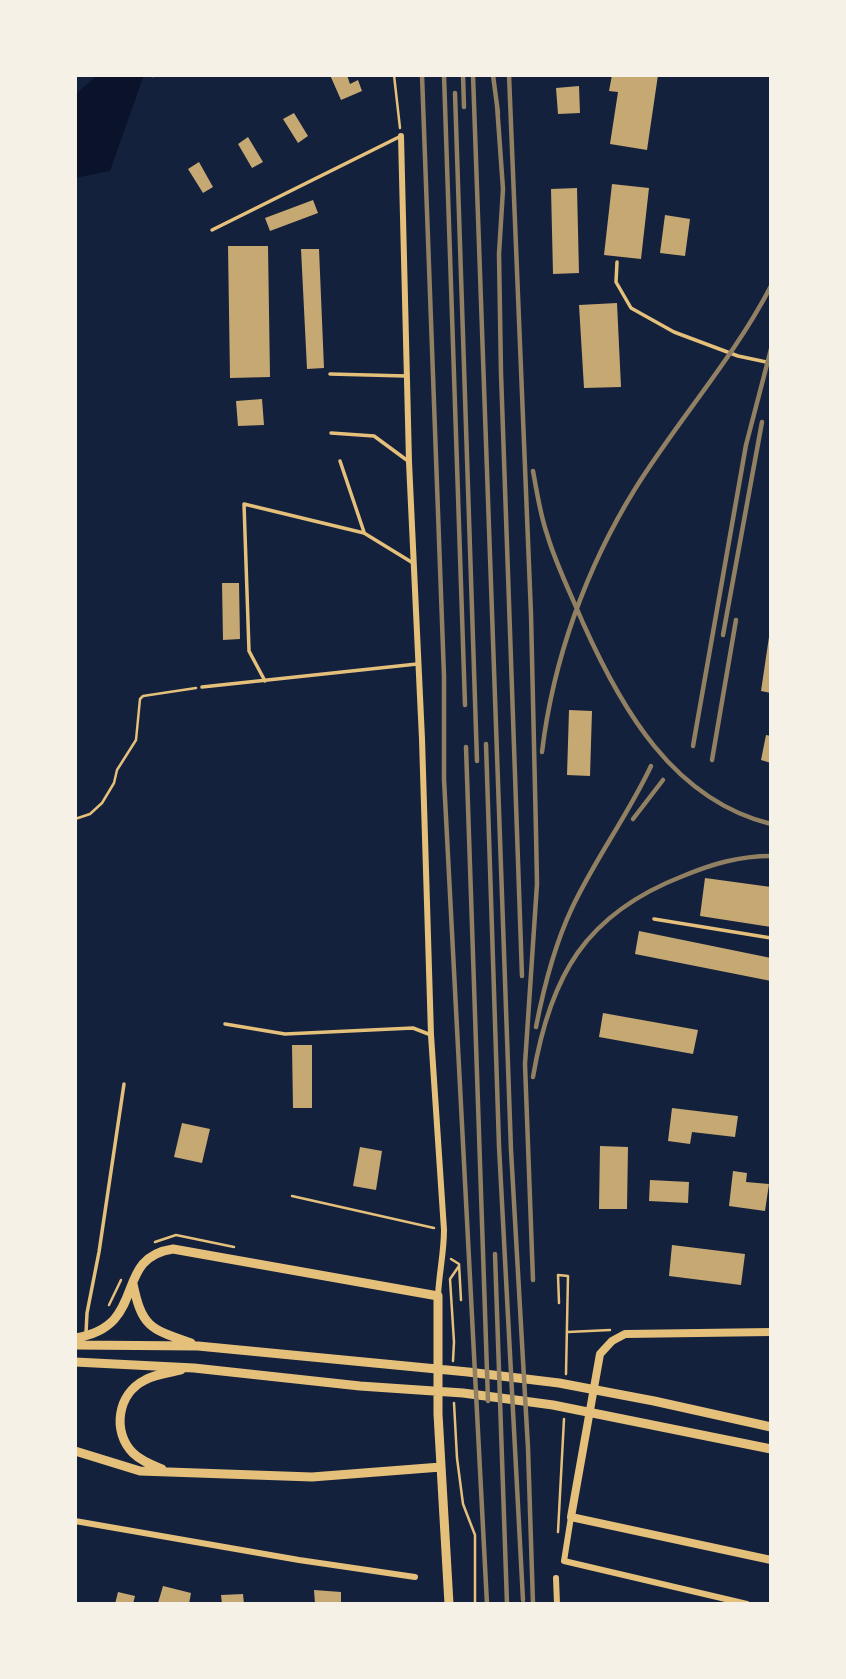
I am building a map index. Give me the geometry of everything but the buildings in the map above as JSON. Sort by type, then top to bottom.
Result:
[{"type":"main road","points":[[75,1338],[89,1336],[111,1325],[122,1311],[136,1273],[147,1259],[155,1253],[173,1249],[438,1296],[438,1414],[449,1604]]},
{"type":"main road","points":[[133,1282],[138,1307],[148,1323],[163,1334],[198,1346]]},
{"type":"main road","points":[[75,1345],[198,1346],[559,1383],[771,1427]]},
{"type":"main road","points":[[75,1362],[194,1368],[360,1386],[463,1393],[553,1405],[771,1449]]},
{"type":"main road","points":[[166,1471],[139,1458],[126,1444],[120,1426],[122,1407],[131,1390],[146,1379],[194,1368]]},
{"type":"main road","points":[[75,1451],[140,1471],[312,1477],[441,1467]]},
{"type":"street","points":[[401,136],[406,376],[431,1035],[444,1230],[444,1255],[440,1266],[438,1296]]},
{"type":"street","points":[[747,1604],[564,1561],[600,1354],[606,1346],[625,1334],[771,1332]]},
{"type":"street","points":[[571,1517],[771,1560]]},
{"type":"street","points":[[75,1521],[415,1577]]},
{"type":"street","points":[[556,1578],[557,1604]]},
{"type":"lane","points":[[212,230],[401,136]]},
{"type":"lane","points":[[617,262],[616,282],[631,308],[674,332],[738,356],[771,363]]},
{"type":"lane","points":[[330,374],[406,376]]},
{"type":"lane","points":[[331,433],[373,436],[409,462]]},
{"type":"lane","points":[[340,461],[364,533]]},
{"type":"lane","points":[[265,681],[249,651],[244,504],[364,533],[415,564]]},
{"type":"lane","points":[[202,687],[419,664]]},
{"type":"lane","points":[[654,919],[771,938]]},
{"type":"lane","points":[[225,1024],[285,1034],[412,1028],[431,1035]]},
{"type":"lane","points":[[86,1334],[87,1313],[99,1252],[124,1084]]},
{"type":"path","points":[[394,75],[401,136]]},
{"type":"path","points":[[75,819],[82,818],[96,808],[114,783],[117,770],[136,740],[140,699],[144,696],[202,687]]},
{"type":"path","points":[[292,1196],[444,1230]]},
{"type":"path","points":[[195,1238],[235,1248]]},
{"type":"path","points":[[444,1255],[460,1264]]},
{"type":"path","points":[[460,1264],[461,1300]]},
{"type":"path","points":[[453,1362],[450,1279],[460,1264]]},
{"type":"path","points":[[558,1281],[559,1303]]},
{"type":"path","points":[[454,1397],[457,1458],[463,1504],[475,1535],[475,1604]]},
{"type":"water","points":[[97,75],[144,75],[110,171],[75,178],[75,95]]},
{"type":"railway","points":[[422,75],[444,676],[444,779],[487,1604]]},
{"type":"railway","points":[[444,75],[465,705]]},
{"type":"railway","points":[[463,75],[464,107]]},
{"type":"railway","points":[[473,75],[511,1150],[528,1448],[533,1604]]},
{"type":"railway","points":[[493,75],[498,113]]},
{"type":"railway","points":[[509,75],[531,614],[536,832],[537,884],[525,1064],[533,1280]]},
{"type":"railway","points":[[455,93],[477,761]]},
{"type":"railway","points":[[497,105],[503,189],[499,254],[501,373],[522,976]]},
{"type":"railway","points":[[542,752],[563,649],[601,550],[635,489],[740,339],[771,286]]},
{"type":"railway","points":[[693,746],[746,445],[771,349]]},
{"type":"railway","points":[[723,635],[762,422]]},
{"type":"railway","points":[[533,471],[542,519],[559,568],[598,655],[633,718],[678,772],[706,794],[736,812],[771,824]]},
{"type":"railway","points":[[712,760],[736,620]]},
{"type":"railway","points":[[486,744],[499,1146],[523,1600]]},
{"type":"railway","points":[[466,747],[488,1401]]},
{"type":"railway","points":[[536,1027],[550,966],[566,922],[581,890],[651,766]]},
{"type":"railway","points":[[633,819],[663,780]]},
{"type":"railway","points":[[533,1077],[540,1041],[562,979],[597,930],[621,909],[649,891],[683,876],[726,862],[771,856]]},
{"type":"railway","points":[[495,1254],[507,1604]]}]
